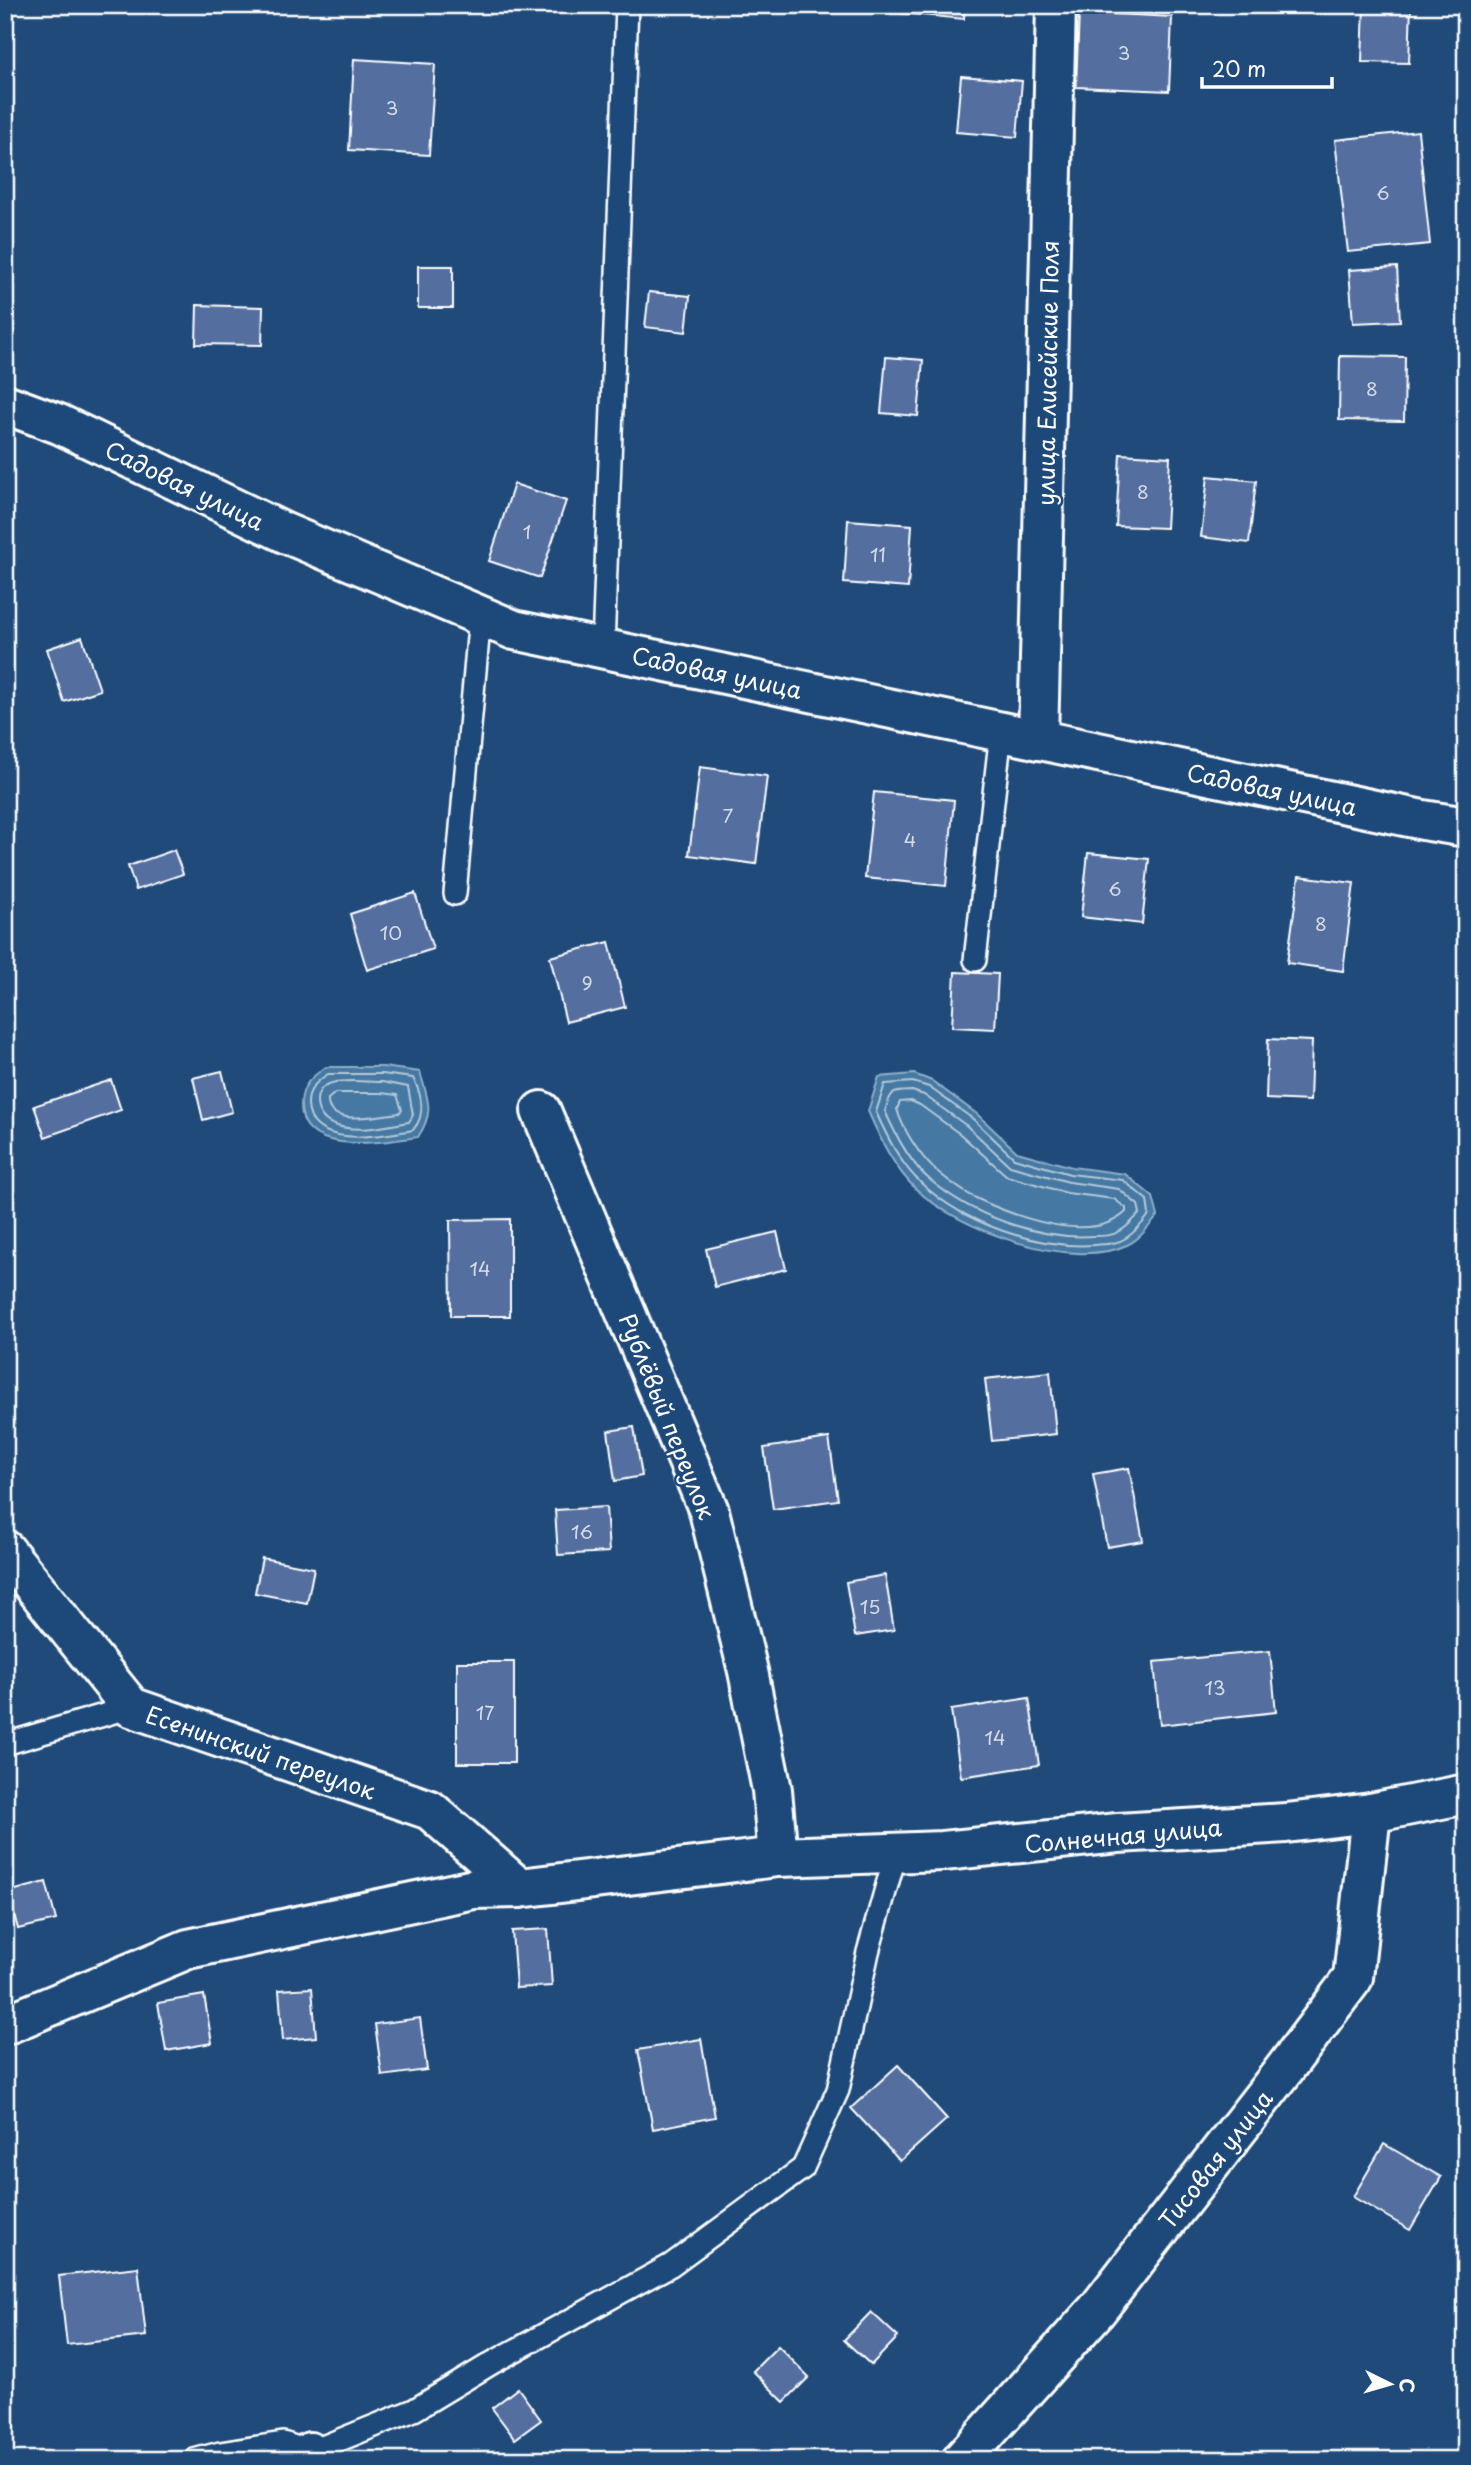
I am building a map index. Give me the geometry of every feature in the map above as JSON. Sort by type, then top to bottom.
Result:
[{"type":"street","name":"улица Елисейские Поля","points":[[1038,740],[1056,5]]},
{"type":"street","name":"Садовая улица","points":[[5,404],[59,424],[285,533],[514,630],[1466,827]]},
{"type":"street","name":"Рублёвый переулок","points":[[541,1111],[709,1511],[748,1671],[772,1790],[778,1857]]},
{"type":"street","name":"Есенинский переулок","points":[[5,1550],[131,1707],[430,1810],[519,1888]]},
{"type":"street","name":"Солнечная улица","points":[[5,2025],[188,1949],[474,1889],[519,1888],[778,1857],[943,1851],[1118,1833],[1286,1823],[1371,1813],[1466,1794]]},
{"type":"street","name":"Тисовая улица","points":[[962,2460],[1097,2310],[1353,1978],[1371,1813]]},
{"type":"lane","points":[[603,648],[627,5]]},
{"type":"lane","points":[[455,894],[480,615]]},
{"type":"lane","points":[[975,960],[1001,732]]},
{"type":"lane","points":[[5,1744],[131,1707]]},
{"type":"lane","points":[[194,2460],[284,2443],[306,2456],[414,2410],[492,2363],[671,2265],[803,2168],[838,2090],[868,1952],[896,1853]]},
{"type":"water","points":[[326,1067],[383,1067],[420,1072],[428,1112],[418,1137],[348,1143],[330,1140],[315,1133],[305,1122],[301,1098],[308,1083]]},
{"type":"water","points":[[914,1074],[932,1081],[977,1114],[1017,1152],[1072,1167],[1125,1174],[1153,1197],[1158,1216],[1140,1236],[1127,1245],[1104,1252],[1076,1253],[1047,1250],[1016,1242],[959,1219],[935,1204],[908,1181],[888,1153],[868,1111],[879,1077]]},
{"type":"building","points":[[879,5],[965,5],[964,19],[878,11]]},
{"type":"building","points":[[1364,5],[1411,5],[1409,63],[1362,62]]},
{"type":"building","points":[[1079,12],[1172,17],[1169,91],[1076,87]]},
{"type":"building","points":[[354,59],[435,64],[429,155],[349,150]]},
{"type":"building","points":[[961,76],[1022,81],[1017,137],[956,132]]},
{"type":"building","points":[[1418,131],[1430,244],[1348,252],[1335,140]]},
{"type":"building","points":[[418,266],[453,266],[453,308],[418,308]]},
{"type":"building","points":[[1397,267],[1400,321],[1353,323],[1349,270]]},
{"type":"building","points":[[649,292],[690,296],[686,332],[645,327]]},
{"type":"building","points":[[197,305],[263,307],[262,345],[196,344]]},
{"type":"building","points":[[1340,356],[1405,357],[1404,421],[1339,420]]},
{"type":"building","points":[[886,357],[923,360],[918,416],[881,413]]},
{"type":"building","points":[[1120,454],[1170,457],[1166,528],[1116,526]]},
{"type":"building","points":[[1208,476],[1256,481],[1249,543],[1201,537]]},
{"type":"building","points":[[514,484],[566,501],[540,578],[489,561]]},
{"type":"building","points":[[848,520],[912,525],[908,588],[844,583]]},
{"type":"building","points":[[82,637],[100,690],[64,702],[47,649]]},
{"type":"building","points":[[700,767],[767,776],[756,864],[689,855]]},
{"type":"building","points":[[874,792],[954,800],[946,886],[865,878]]},
{"type":"building","points":[[174,850],[183,874],[136,890],[128,866]]},
{"type":"building","points":[[1088,853],[1149,859],[1142,924],[1081,917]]},
{"type":"building","points":[[1299,876],[1354,883],[1343,971],[1287,963]]},
{"type":"building","points":[[415,893],[433,949],[367,970],[350,914]]},
{"type":"building","points":[[609,942],[625,1007],[566,1022],[550,957]]},
{"type":"building","points":[[955,972],[998,974],[995,1029],[952,1027]]},
{"type":"building","points":[[1268,1039],[1312,1041],[1310,1101],[1266,1099]]},
{"type":"building","points":[[222,1071],[232,1112],[203,1120],[193,1078]]},
{"type":"building","points":[[111,1080],[121,1110],[45,1137],[34,1106]]},
{"type":"building","points":[[510,1219],[510,1316],[451,1316],[450,1220]]},
{"type":"building","points":[[777,1232],[786,1269],[715,1287],[706,1249]]},
{"type":"building","points":[[1050,1372],[1056,1434],[992,1441],[985,1379]]},
{"type":"building","points":[[634,1427],[642,1476],[615,1481],[608,1431]]},
{"type":"building","points":[[829,1438],[838,1500],[773,1509],[764,1448]]},
{"type":"building","points":[[1129,1468],[1143,1541],[1107,1547],[1093,1474]]},
{"type":"building","points":[[606,1507],[609,1552],[558,1555],[555,1510]]},
{"type":"building","points":[[262,1558],[314,1568],[307,1603],[255,1593]]},
{"type":"building","points":[[885,1575],[894,1630],[855,1636],[846,1582]]},
{"type":"building","points":[[1270,1651],[1276,1712],[1160,1725],[1154,1662]]},
{"type":"building","points":[[457,1662],[514,1662],[514,1763],[457,1763]]},
{"type":"building","points":[[1029,1698],[1039,1765],[961,1777],[951,1710]]},
{"type":"building","points":[[46,1882],[56,1920],[18,1929],[8,1892]]},
{"type":"building","points":[[548,1929],[552,1986],[516,1988],[512,1931]]},
{"type":"building","points":[[312,1988],[316,2037],[283,2040],[279,1990]]},
{"type":"building","points":[[204,1995],[212,2043],[166,2051],[158,2003]]},
{"type":"building","points":[[420,2018],[427,2070],[382,2076],[375,2024]]},
{"type":"building","points":[[701,2039],[715,2117],[653,2129],[638,2050]]},
{"type":"building","points":[[898,2065],[947,2119],[900,2161],[851,2108]]},
{"type":"building","points":[[1384,2144],[1441,2177],[1410,2230],[1353,2197]]},
{"type":"building","points":[[138,2267],[146,2336],[67,2345],[59,2276]]},
{"type":"building","points":[[871,2312],[898,2337],[871,2365],[844,2340]]},
{"type":"building","points":[[778,2346],[809,2377],[784,2402],[753,2371]]},
{"type":"building","points":[[518,2388],[541,2420],[515,2439],[492,2408]]},
{"type":"building","points":[[659,2453],[665,2460],[650,2460]]}]
